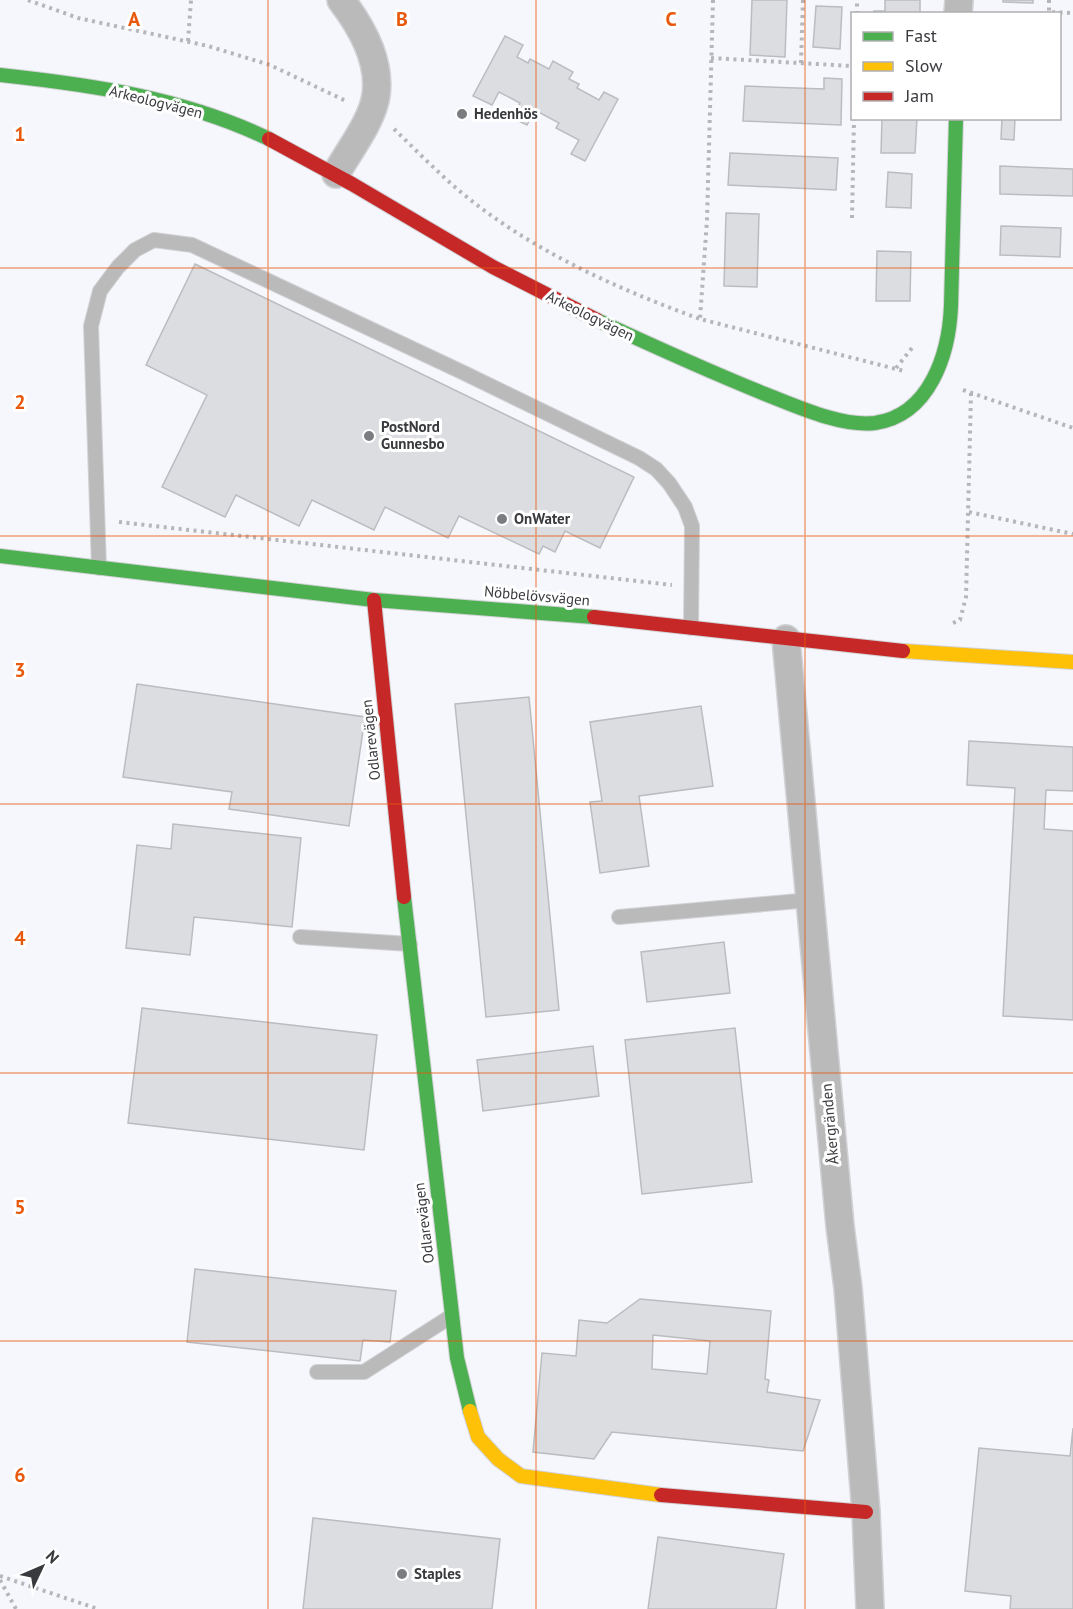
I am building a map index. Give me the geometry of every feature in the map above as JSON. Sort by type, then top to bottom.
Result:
[{"type":"street","points":[[336,174],[370,115],[376,95],[376,72],[369,45],[341,0]]},
{"type":"street","name":"Arkeologvägen","points":[[0,75],[82,83],[170,103],[226,120],[336,174],[551,298],[715,375],[841,420],[872,423],[891,419],[915,404],[933,381],[947,344],[951,299],[956,120]]},
{"type":"street","name":"Nöbbelövsvägen","points":[[0,556],[374,600],[616,619],[930,654],[1073,662]]},
{"type":"street","name":"Odlarevägen","points":[[374,600],[452,1316],[461,1378],[478,1437],[498,1459],[521,1476],[632,1492],[866,1512]]},
{"type":"street","name":"Åkergränden","points":[[786,639],[840,1226],[848,1288],[866,1512],[870,1609]]},
{"type":"lane","points":[[99,568],[91,326],[100,291],[118,267],[135,250],[154,240],[192,245],[462,372],[639,458],[656,469],[685,507],[692,526],[691,628]]},
{"type":"lane","points":[[619,916],[810,900]]},
{"type":"lane","points":[[300,937],[410,944]]},
{"type":"lane","points":[[317,1372],[364,1372],[452,1316]]},
{"type":"path","points":[[188,41],[191,0]]},
{"type":"path","points":[[713,0],[707,220],[700,319],[882,364],[1073,428]]},
{"type":"path","points":[[801,63],[803,0]]},
{"type":"path","points":[[711,58],[851,66]]},
{"type":"path","points":[[852,218],[854,120]]},
{"type":"path","points":[[944,627],[960,620],[966,597],[971,393]]},
{"type":"path","points":[[969,512],[1073,534]]},
{"type":"path","points":[[97,520],[693,587]]},
{"type":"path","points":[[0,1578],[16,1609]]},
{"type":"path","points":[[0,1578],[98,1609]]},
{"type":"building","points":[[752,0],[787,0],[785,57],[750,55]]},
{"type":"building","points":[[885,0],[920,0],[920,12],[874,12],[885,11]]},
{"type":"building","points":[[1003,0],[1033,0],[1033,3],[1003,2]]},
{"type":"building","points":[[816,6],[842,7],[840,49],[813,47]]},
{"type":"building","points":[[505,36],[523,45],[517,57],[528,63],[530,59],[549,69],[553,61],[573,72],[569,79],[579,84],[577,88],[599,100],[604,92],[618,99],[585,161],[571,154],[579,140],[556,128],[559,123],[535,110],[527,125],[512,118],[520,103],[499,92],[492,105],[473,96]]},
{"type":"building","points":[[824,78],[842,79],[841,125],[743,121],[745,86],[824,89]]},
{"type":"building","points":[[882,120],[917,120],[915,153],[881,153]]},
{"type":"building","points":[[1002,120],[1015,120],[1014,140],[1001,139]]},
{"type":"building","points":[[730,153],[838,158],[836,190],[728,185]]},
{"type":"building","points":[[1000,166],[1073,169],[1073,196],[1000,194]]},
{"type":"building","points":[[888,172],[912,174],[911,208],[886,207]]},
{"type":"building","points":[[726,213],[759,214],[757,287],[724,286]]},
{"type":"building","points":[[1001,226],[1061,228],[1060,257],[1000,255]]},
{"type":"building","points":[[877,251],[911,252],[910,301],[876,301]]},
{"type":"building","name":"PostNord Gunnesbo","points":[[195,264],[634,477],[600,548],[565,531],[555,552],[543,546],[539,554],[459,516],[448,538],[385,507],[374,530],[312,500],[299,526],[236,495],[225,517],[162,487],[207,395],[146,365]]},
{"type":"building","points":[[137,684],[365,717],[349,826],[229,809],[232,792],[123,777]]},
{"type":"building","points":[[529,697],[559,1010],[486,1017],[455,704]]},
{"type":"building","points":[[701,706],[713,786],[639,796],[649,866],[600,873],[590,802],[602,801],[590,722]]},
{"type":"building","points":[[969,741],[1073,747],[1073,791],[1046,790],[1044,829],[1073,831],[1073,1020],[1003,1016],[1015,788],[967,785]]},
{"type":"building","points":[[173,824],[301,838],[292,927],[194,917],[190,955],[126,948],[137,845],[171,849]]},
{"type":"building","points":[[724,942],[730,993],[647,1002],[641,952]]},
{"type":"building","points":[[142,1008],[377,1035],[364,1150],[128,1123]]},
{"type":"building","points":[[735,1028],[752,1182],[642,1194],[625,1040]]},
{"type":"building","points":[[593,1046],[599,1096],[483,1111],[477,1060]]},
{"type":"building","points":[[195,1269],[396,1291],[390,1342],[363,1340],[360,1361],[187,1342]]},
{"type":"building","points":[[640,1299],[771,1311],[765,1379],[769,1380],[767,1392],[820,1400],[803,1451],[612,1432],[594,1459],[533,1452],[542,1353],[576,1356],[579,1320],[607,1323]],"holes":[[[653,1335],[710,1341],[707,1374],[652,1369]]]},
{"type":"building","points":[[1073,1428],[1073,1609],[1010,1609],[1011,1596],[965,1591],[979,1448],[1070,1456]]},
{"type":"building","name":"Staples","points":[[313,1518],[500,1539],[492,1609],[303,1609]]},
{"type":"building","points":[[658,1537],[784,1554],[776,1609],[648,1609]]},
{"type":"traffic: fast","points":[[0,75],[69,83],[138,95],[204,113],[269,139]]},
{"type":"traffic: fast","points":[[597,320],[723,376],[819,415],[862,423],[875,423],[894,418],[910,408],[923,395],[941,362],[946,343],[951,306],[956,120]]},
{"type":"traffic: fast","points":[[0,556],[374,600],[594,617]]},
{"type":"traffic: fast","points":[[404,897],[457,1358],[470,1411]]},
{"type":"traffic: slow","points":[[903,651],[1073,662]]},
{"type":"traffic: slow","points":[[470,1411],[478,1437],[498,1459],[521,1476],[661,1495]]},
{"type":"traffic: jam","points":[[269,139],[352,184],[493,267],[597,320]]},
{"type":"traffic: jam","points":[[374,600],[404,897]]},
{"type":"traffic: jam","points":[[594,617],[903,651]]},
{"type":"traffic: jam","points":[[661,1495],[866,1512]]},
{"type":"place","name":"Hedenhös","points":[[462,114]]},
{"type":"place","name":"PostNord Gunnesbo","points":[[369,436]]},
{"type":"place","name":"OnWater","points":[[502,519]]},
{"type":"place","name":"Staples","points":[[402,1574]]}]
